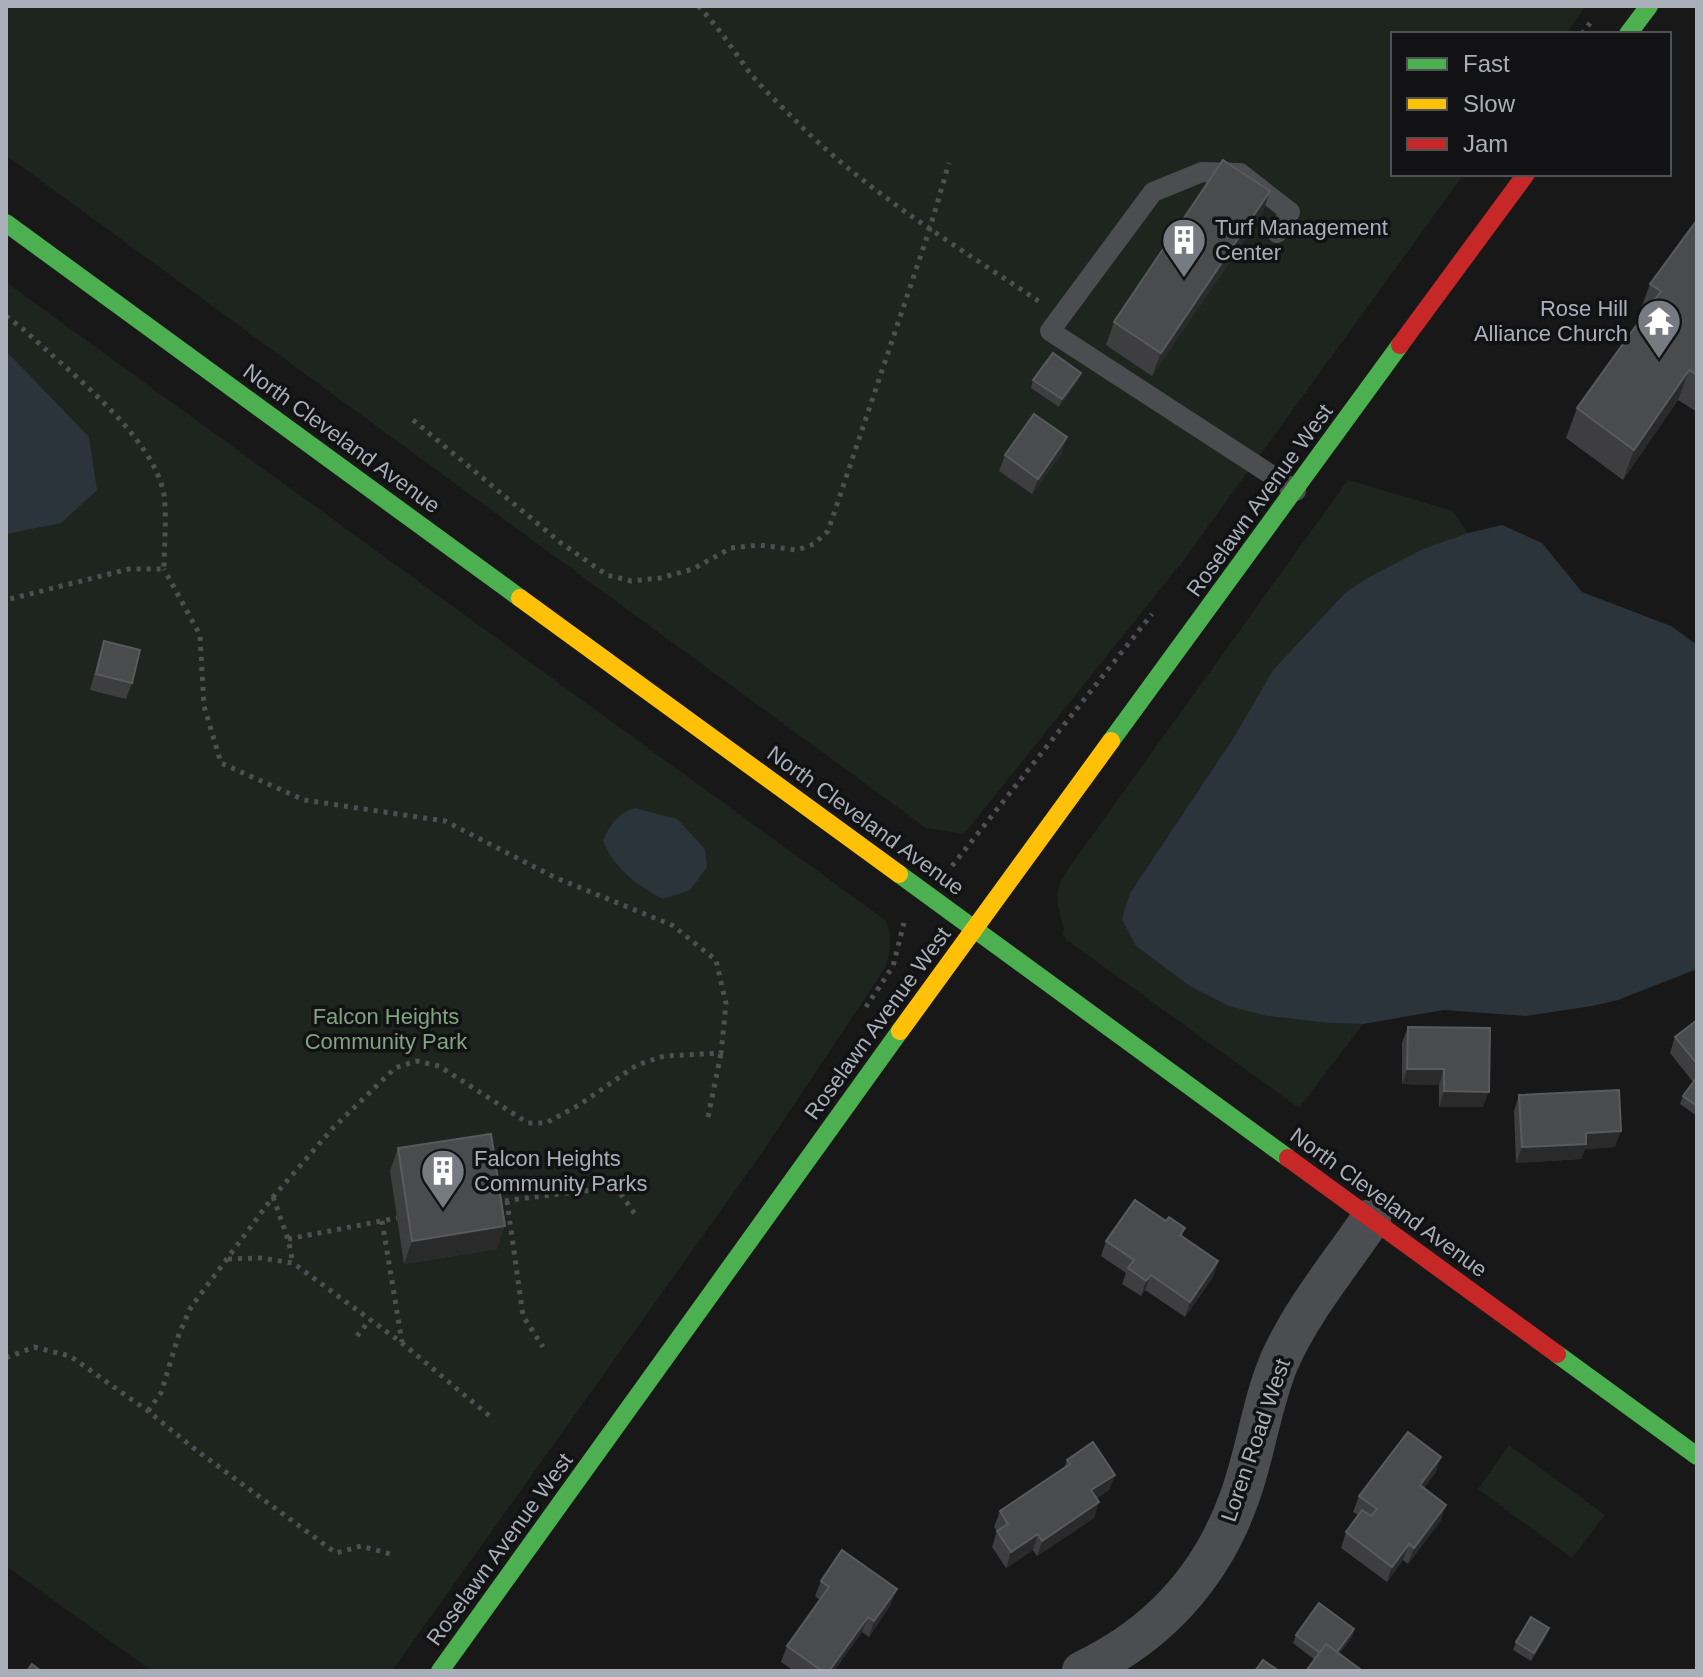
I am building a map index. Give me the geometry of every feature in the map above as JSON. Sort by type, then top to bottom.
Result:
[{"type":"main road","points":[[1630,32],[1649,6]]},
{"type":"main road","name":"Roselawn Avenue West","points":[[440,1671],[974,929],[1525,176]]},
{"type":"main road","name":"North Cleveland Avenue","points":[[6,223],[1697,1456]]},
{"type":"street","name":"Loren Road West","points":[[1082,1671],[1113,1656],[1144,1635],[1171,1610],[1213,1553],[1240,1497],[1278,1364],[1300,1321],[1371,1219]]},
{"type":"lane","points":[[1277,233],[1290,212],[1240,173],[1202,172],[1153,192],[1050,331],[1296,491]]},
{"type":"path","points":[[698,6],[753,76],[799,124],[851,169],[930,228],[1061,316]]},
{"type":"path","points":[[413,420],[561,543],[607,575],[631,581],[660,578],[693,569],[731,548],[759,545],[797,550],[814,544],[828,531],[949,163]]},
{"type":"path","points":[[6,316],[138,439],[156,468],[164,497],[164,569],[200,635],[204,706],[221,763],[304,800],[445,821],[556,878],[672,925],[716,960],[726,1004],[721,1053],[708,1117]]},
{"type":"path","points":[[6,600],[129,569],[164,569]]},
{"type":"path","points":[[148,1411],[161,1393],[179,1334],[191,1307],[273,1197],[333,1128],[395,1068],[416,1061],[439,1066],[528,1123],[546,1123],[579,1105],[637,1065],[664,1056],[721,1053]]},
{"type":"path","points":[[490,1202],[616,1187],[637,1217]]},
{"type":"path","points":[[273,1197],[293,1263]]},
{"type":"path","points":[[507,1201],[523,1316],[543,1347]]},
{"type":"path","points":[[288,1239],[397,1218]]},
{"type":"path","points":[[382,1221],[402,1343]]},
{"type":"path","points":[[227,1259],[261,1258],[293,1263],[402,1343],[492,1418]]},
{"type":"path","points":[[357,1336],[370,1320]]},
{"type":"path","points":[[6,1358],[34,1347],[70,1356],[336,1553],[361,1546],[394,1555]]},
{"type":"green space","points":[[6,6],[1586,6],[1566,32],[1391,32],[1391,176],[1463,176],[1183,561],[964,834],[926,828],[6,155]]},
{"type":"green space","name":"Falcon Heights Community Park","points":[[6,282],[885,920],[889,932],[890,950],[885,968],[761,1154],[392,1671],[152,1671],[6,1566]]},
{"type":"green space","points":[[1348,480],[1453,511],[1468,533],[1423,549],[1345,593],[1273,670],[1234,737],[1130,893],[1267,1016],[1363,1024],[1299,1108],[1068,941],[1062,933],[1058,893],[1068,869]]},
{"type":"green space","points":[[1509,1445],[1605,1515],[1572,1558],[1478,1489]]},
{"type":"shaded area","points":[[6,351],[89,437],[97,490],[61,523],[6,534]]},
{"type":"shaded area","points":[[1502,525],[1542,543],[1582,592],[1671,626],[1697,645],[1697,969],[1618,1000],[1526,1016],[1444,1010],[1363,1024],[1329,1023],[1267,1016],[1229,1006],[1190,986],[1136,946],[1122,919],[1130,893],[1234,737],[1273,670],[1345,593],[1367,578],[1423,549]]},
{"type":"shaded area","points":[[635,808],[677,819],[705,849],[707,867],[690,890],[663,899],[636,882],[613,859],[603,840],[615,820]]},
{"type":"building","name":"Turf Management Center","points":[[1223,160],[1270,191],[1161,353],[1114,322]]},
{"type":"building","name":"Rose Hill Alliance Church","points":[[1697,220],[1697,375],[1689,370],[1634,450],[1577,408],[1661,291],[1650,284]]},
{"type":"building","points":[[1053,353],[1081,373],[1062,399],[1033,380]]},
{"type":"building","points":[[1034,414],[1067,437],[1038,479],[1005,455]]},
{"type":"building","points":[[104,641],[140,650],[132,683],[96,674]]},
{"type":"building","points":[[1697,1020],[1697,1064],[1675,1037]]},
{"type":"building","points":[[1408,1027],[1490,1028],[1489,1092],[1444,1091],[1444,1069],[1407,1069]]},
{"type":"building","points":[[1697,1077],[1697,1106],[1683,1096]]},
{"type":"building","points":[[1619,1090],[1621,1131],[1586,1133],[1586,1144],[1522,1147],[1519,1095]]},
{"type":"building","name":"Falcon Heights Community Parks","points":[[491,1134],[505,1226],[412,1241],[398,1148]]},
{"type":"building","points":[[1135,1200],[1166,1221],[1169,1217],[1185,1228],[1180,1235],[1218,1261],[1190,1302],[1151,1275],[1146,1281],[1128,1268],[1134,1260],[1106,1241]]},
{"type":"building","points":[[1408,1432],[1441,1457],[1420,1485],[1446,1505],[1414,1548],[1409,1544],[1392,1567],[1346,1532],[1362,1510],[1371,1516],[1377,1509],[1359,1496]]},
{"type":"building","points":[[1093,1442],[1115,1475],[1091,1490],[1099,1502],[1042,1541],[1038,1534],[1011,1552],[997,1531],[1008,1524],[1000,1511],[1070,1464],[1067,1460]]},
{"type":"building","points":[[842,1550],[897,1589],[874,1621],[868,1617],[829,1671],[822,1671],[787,1646],[829,1587],[821,1581]]},
{"type":"building","points":[[1319,1603],[1354,1629],[1337,1652],[1326,1644],[1320,1653],[1296,1635]]},
{"type":"building","points":[[1531,1617],[1549,1628],[1534,1653],[1516,1642]]},
{"type":"building","points":[[1326,1644],[1360,1669],[1359,1671],[1306,1671]]},
{"type":"building","points":[[1263,1660],[1279,1671],[1255,1671]]},
{"type":"building","points":[[32,1664],[41,1671],[27,1671]]},
{"type":"traffic: fast","points":[[1630,32],[1649,6]]},
{"type":"traffic: fast","points":[[6,223],[520,598]]},
{"type":"traffic: fast","points":[[1111,741],[1400,345]]},
{"type":"traffic: fast","points":[[899,874],[1288,1158]]},
{"type":"traffic: fast","points":[[440,1671],[900,1031]]},
{"type":"traffic: fast","points":[[1557,1354],[1697,1456]]},
{"type":"traffic: slow","points":[[520,598],[899,874]]},
{"type":"traffic: slow","points":[[900,1031],[1111,741]]},
{"type":"traffic: jam","points":[[1400,345],[1525,176]]},
{"type":"traffic: jam","points":[[1288,1158],[1557,1354]]},
{"type":"place","name":"Turf Management Center","points":[[1184,279]]},
{"type":"place","name":"Rose Hill Alliance Church","points":[[1659,360]]},
{"type":"place","name":"Falcon Heights Community Parks","points":[[443,1210]]}]
